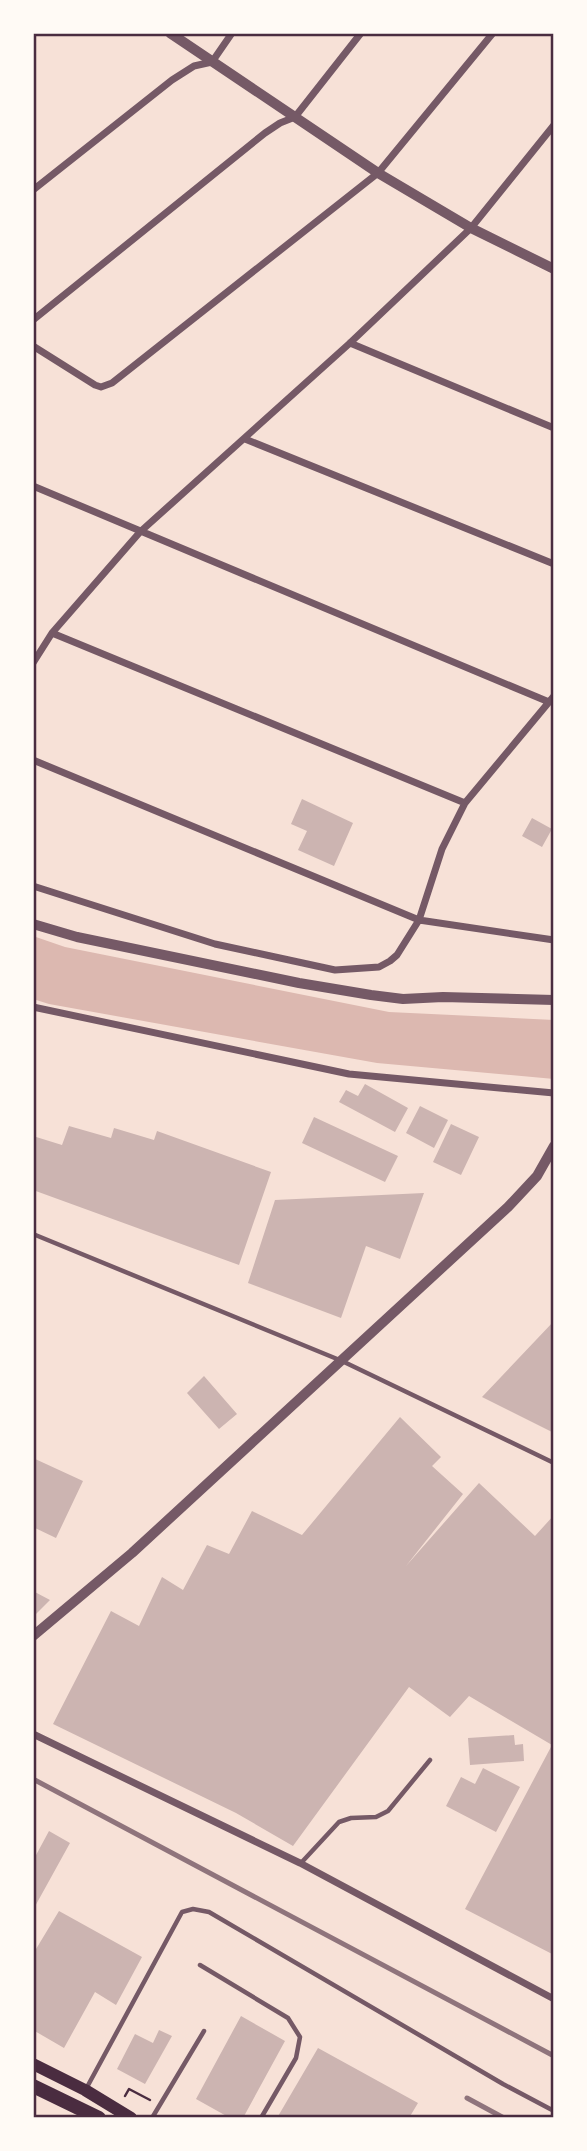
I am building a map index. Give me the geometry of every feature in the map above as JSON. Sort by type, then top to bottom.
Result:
[{"type":"main road","points":[[33,2064],[85,2090],[131,2118]]},
{"type":"main road","points":[[33,2086],[99,2118]]},
{"type":"street","points":[[170,33],[378,173],[471,228],[554,269]]},
{"type":"street","points":[[33,190],[172,80],[194,66],[212,62],[232,33]]},
{"type":"street","points":[[33,320],[265,133],[295,117],[361,33]]},
{"type":"street","points":[[33,346],[86,381],[101,387],[112,383],[378,173],[493,33]]},
{"type":"street","points":[[33,663],[52,633],[140,532],[350,343],[471,228],[554,125]]},
{"type":"street","points":[[350,343],[554,428]]},
{"type":"street","points":[[245,439],[554,564]]},
{"type":"street","points":[[33,486],[552,699],[465,803],[442,849],[419,920],[403,947],[390,961],[364,969],[326,968],[215,944],[33,886]]},
{"type":"street","points":[[52,633],[465,803]]},
{"type":"street","points":[[33,760],[419,920],[554,940]]},
{"type":"street","points":[[33,924],[104,942],[299,983],[371,995],[403,999],[443,997],[554,1000]]},
{"type":"street","points":[[33,1007],[349,1073],[554,1093]]},
{"type":"street","points":[[33,1636],[132,1553],[508,1207],[537,1176],[554,1146]]},
{"type":"street","points":[[33,1734],[300,1863],[554,1999]]},
{"type":"lane","points":[[33,1234],[342,1361],[554,1463]]},
{"type":"lane","points":[[300,1863],[339,1822],[351,1818],[376,1817],[388,1811],[430,1759]]},
{"type":"lane","points":[[85,2090],[182,1912],[193,1909],[209,1912],[554,2111]]},
{"type":"lane","points":[[200,1965],[288,2018],[300,2037],[296,2058],[261,2118]]},
{"type":"lane","points":[[152,2118],[204,2031]]},
{"type":"path","points":[[128,2089],[152,2101]]},
{"type":"shaded area","points":[[33,936],[65,947],[389,1012],[554,1020],[554,1079],[377,1063],[49,1004],[33,999]]},
{"type":"building","points":[[302,799],[353,823],[334,866],[298,850],[307,831],[291,824]]},
{"type":"building","points":[[532,818],[552,829],[542,847],[522,836]]},
{"type":"building","points":[[365,1084],[408,1108],[395,1132],[339,1102],[346,1090],[358,1096]]},
{"type":"building","points":[[420,1106],[448,1120],[434,1148],[406,1133]]},
{"type":"building","points":[[314,1117],[398,1156],[385,1182],[302,1143]]},
{"type":"building","points":[[451,1124],[479,1137],[461,1175],[433,1162]]},
{"type":"building","points":[[69,1126],[111,1138],[114,1128],[154,1140],[157,1131],[271,1172],[239,1265],[33,1190],[33,1136],[62,1145]]},
{"type":"building","points":[[424,1193],[400,1259],[366,1246],[341,1318],[248,1283],[275,1200]]},
{"type":"building","points":[[554,1321],[554,1433],[482,1397]]},
{"type":"building","points":[[204,1376],[237,1414],[219,1429],[187,1393]]},
{"type":"building","points":[[400,1417],[441,1457],[432,1466],[463,1494],[406,1566],[479,1483],[535,1536],[554,1515],[554,1955],[465,1909],[552,1745],[469,1696],[450,1717],[409,1687],[293,1846],[236,1813],[53,1724],[111,1611],[139,1626],[162,1577],[183,1590],[207,1545],[229,1554],[252,1511],[302,1535]]},
{"type":"building","points":[[33,1458],[83,1481],[56,1538],[33,1527]]},
{"type":"building","points":[[33,1591],[50,1600],[33,1617]]},
{"type":"building","points":[[514,1735],[515,1745],[523,1744],[524,1761],[470,1765],[468,1738]]},
{"type":"building","points":[[483,1768],[520,1787],[496,1832],[446,1806],[461,1777],[475,1784]]},
{"type":"building","points":[[49,1831],[70,1843],[33,1910],[33,1856],[35,1857]]},
{"type":"building","points":[[59,1911],[142,1957],[116,2005],[95,1992],[64,2048],[33,2030],[33,1954]]},
{"type":"building","points":[[241,2016],[285,2041],[243,2118],[230,2118],[196,2099]]},
{"type":"building","points":[[159,2030],[172,2036],[145,2084],[117,2069],[135,2034],[153,2043]]},
{"type":"building","points":[[318,2048],[418,2103],[409,2118],[277,2118]]},
{"type":"railway","points":[[33,1779],[554,2056]]},
{"type":"railway","points":[[467,2098],[504,2118]]}]
